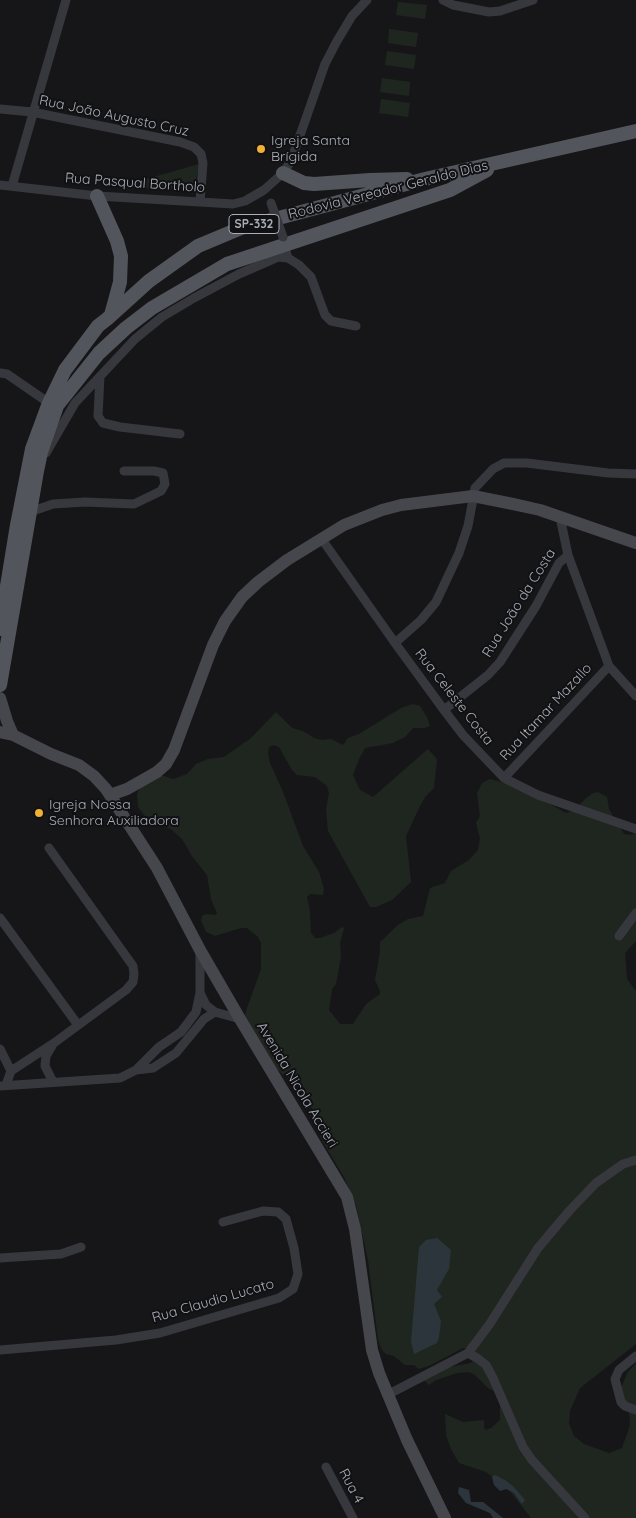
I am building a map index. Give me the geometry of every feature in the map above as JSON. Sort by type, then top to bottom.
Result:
[{"type":"main road","name":"Rodovia Vereador Geraldo Dias","points":[[0,629],[32,449],[52,405],[109,317],[149,280],[198,246],[225,233],[274,218],[425,179],[636,130]]},
{"type":"main road","points":[[52,405],[99,353],[126,328],[152,308],[227,264],[450,190],[504,162]]},
{"type":"main road","points":[[283,173],[304,183],[314,184],[425,179]]},
{"type":"main road","points":[[97,196],[117,241],[121,256],[120,282],[109,317]]},
{"type":"main road","name":"Rodovia Vereador Geraldo Dias","points":[[0,685],[37,471],[52,405]]},
{"type":"street","points":[[12,186],[66,0]]},
{"type":"street","points":[[283,173],[291,161],[329,56],[352,16],[367,0]]},
{"type":"street","points":[[443,0],[453,5],[489,12],[500,12],[533,0]]},
{"type":"street","name":"Rua João Augusto Cruz","points":[[0,109],[32,112],[180,142],[194,147],[201,154],[203,163],[200,202]]},
{"type":"street","name":"Rua Pasqual Bortholo","points":[[0,185],[97,196],[233,204],[264,190],[283,173]]},
{"type":"street","points":[[264,190],[271,203],[285,246],[311,277],[325,315],[331,321],[356,326]]},
{"type":"street","points":[[37,471],[54,437],[75,403],[135,339],[162,317],[239,274],[278,257],[285,246]]},
{"type":"street","points":[[0,373],[7,374],[52,405]]},
{"type":"street","points":[[100,376],[98,416],[103,423],[120,427],[180,434]]},
{"type":"street","points":[[395,643],[421,620],[436,602],[459,553],[468,526],[475,488],[493,469],[504,463],[527,463],[608,473],[636,474]]},
{"type":"street","points":[[30,512],[53,504],[85,502],[134,504],[160,491],[165,484],[163,473],[154,471],[124,471]]},
{"type":"street","points":[[110,795],[127,789],[157,772],[166,764],[174,750],[213,645],[225,620],[242,597],[287,560],[344,525],[382,510],[473,496],[513,504],[560,517],[636,543]]},
{"type":"street","name":"Rua João da Costa","points":[[444,710],[488,675],[500,662],[536,606],[558,563],[568,555],[560,517]]},
{"type":"street","name":"Rua Celeste Costa","points":[[321,538],[463,735],[504,778],[538,795],[636,829]]},
{"type":"street","points":[[568,555],[608,666],[636,696]]},
{"type":"street","name":"Rua Itamar Mazallo","points":[[504,778],[608,666]]},
{"type":"street","points":[[0,698],[13,735]]},
{"type":"street","name":"Avenida Nicola Accieri","points":[[0,732],[13,735],[51,754],[79,765],[94,776],[110,795],[157,868],[200,950],[240,1020],[347,1197],[355,1229],[372,1350],[386,1395],[445,1518]]},
{"type":"street","points":[[3,1086],[11,1071],[54,1043],[126,990],[133,982],[133,966],[49,848]]},
{"type":"street","points":[[619,936],[636,913]]},
{"type":"street","points":[[0,918],[78,1025]]},
{"type":"street","points":[[3,1086],[120,1078],[136,1070],[159,1047],[181,1032],[196,1012],[200,993],[200,950]]},
{"type":"street","points":[[200,993],[206,1005],[215,1012],[240,1020]]},
{"type":"street","points":[[136,1070],[153,1068],[176,1053],[204,1019],[215,1012]]},
{"type":"street","points":[[53,1082],[45,1066],[46,1056],[54,1043]]},
{"type":"street","points":[[0,1049],[11,1071]]},
{"type":"street","points":[[386,1395],[468,1353],[489,1325],[538,1248],[570,1210],[596,1183],[623,1164],[636,1160]]},
{"type":"street","name":"Rua Claudio Lucato","points":[[0,1350],[116,1340],[160,1333],[279,1298],[293,1289],[298,1274],[294,1248],[286,1219],[278,1212],[263,1211],[222,1222]]},
{"type":"street","points":[[0,1258],[61,1254],[81,1247]]},
{"type":"street","points":[[468,1353],[486,1365],[523,1446],[532,1460],[585,1518]]},
{"type":"street","points":[[636,1356],[619,1370],[615,1379],[621,1402],[625,1406],[636,1410]]},
{"type":"street","name":"Rua 4","points":[[326,1467],[353,1518]]},
{"type":"shaded area","points":[[398,2],[427,5],[425,19],[396,15]]},
{"type":"shaded area","points":[[389,29],[418,33],[416,47],[388,43]]},
{"type":"shaded area","points":[[387,51],[416,55],[414,69],[385,65]]},
{"type":"shaded area","points":[[382,78],[410,82],[409,96],[380,92]]},
{"type":"shaded area","points":[[381,99],[410,103],[408,117],[379,113]]},
{"type":"shaded area","points":[[199,164],[194,190],[119,187]]},
{"type":"shaded area","points":[[413,704],[420,706],[430,726],[413,728],[405,737],[393,743],[365,748],[353,775],[360,790],[373,797],[428,749],[437,759],[434,788],[425,797],[406,836],[411,882],[392,900],[376,907],[370,907],[328,831],[326,810],[329,793],[327,786],[315,777],[297,775],[292,770],[279,747],[274,745],[269,747],[270,763],[303,846],[319,872],[324,889],[323,895],[310,894],[307,897],[311,933],[315,938],[320,938],[334,933],[342,927],[344,928],[340,943],[341,957],[336,984],[332,989],[329,1010],[340,1024],[353,1024],[366,1004],[380,994],[375,980],[380,942],[398,925],[408,919],[423,916],[430,888],[445,883],[451,871],[469,860],[478,850],[480,838],[476,823],[480,816],[477,793],[482,783],[490,779],[512,785],[566,813],[575,810],[586,798],[598,792],[607,797],[609,809],[624,834],[636,833],[636,941],[625,953],[627,979],[636,991],[636,1344],[580,1388],[570,1411],[569,1423],[574,1436],[584,1444],[609,1453],[622,1448],[630,1425],[629,1409],[621,1399],[622,1386],[627,1373],[636,1363],[636,1518],[531,1518],[510,1491],[486,1472],[459,1463],[446,1435],[445,1414],[463,1422],[484,1420],[484,1428],[486,1430],[500,1420],[500,1393],[489,1389],[475,1375],[469,1372],[457,1373],[436,1380],[429,1385],[422,1379],[439,1369],[471,1363],[474,1360],[469,1349],[463,1348],[431,1365],[419,1369],[414,1365],[405,1365],[394,1356],[386,1354],[382,1350],[378,1340],[368,1260],[356,1205],[344,1177],[321,1139],[318,1118],[307,1101],[304,1092],[305,1088],[282,1074],[256,1047],[243,1023],[261,969],[261,943],[258,937],[247,928],[215,936],[206,932],[201,920],[202,916],[206,914],[215,915],[217,913],[211,899],[207,875],[182,839],[172,830],[145,816],[138,807],[137,794],[140,787],[157,774],[173,779],[187,774],[196,764],[208,759],[224,757],[251,738],[276,712],[292,728],[303,731],[314,738],[322,740],[331,739],[343,745],[348,738],[359,734],[401,708]]},
{"type":"shaded area","points":[[437,1238],[451,1250],[449,1269],[437,1290],[442,1297],[434,1304],[441,1321],[439,1337],[437,1343],[414,1354],[411,1342],[419,1247],[426,1240]]},
{"type":"shaded area","points":[[495,1475],[513,1486],[525,1500],[522,1504],[514,1493],[506,1489],[500,1491],[494,1485],[492,1477]]},
{"type":"shaded area","points":[[459,1487],[469,1490],[471,1502],[483,1502],[503,1518],[493,1518],[490,1513],[466,1503],[458,1493]]},
{"type":"place","name":"Igreja Santa Brígida","points":[[261,149]]},
{"type":"place","name":"Igreja Nossa Senhora Auxiliadora","points":[[39,813]]}]
